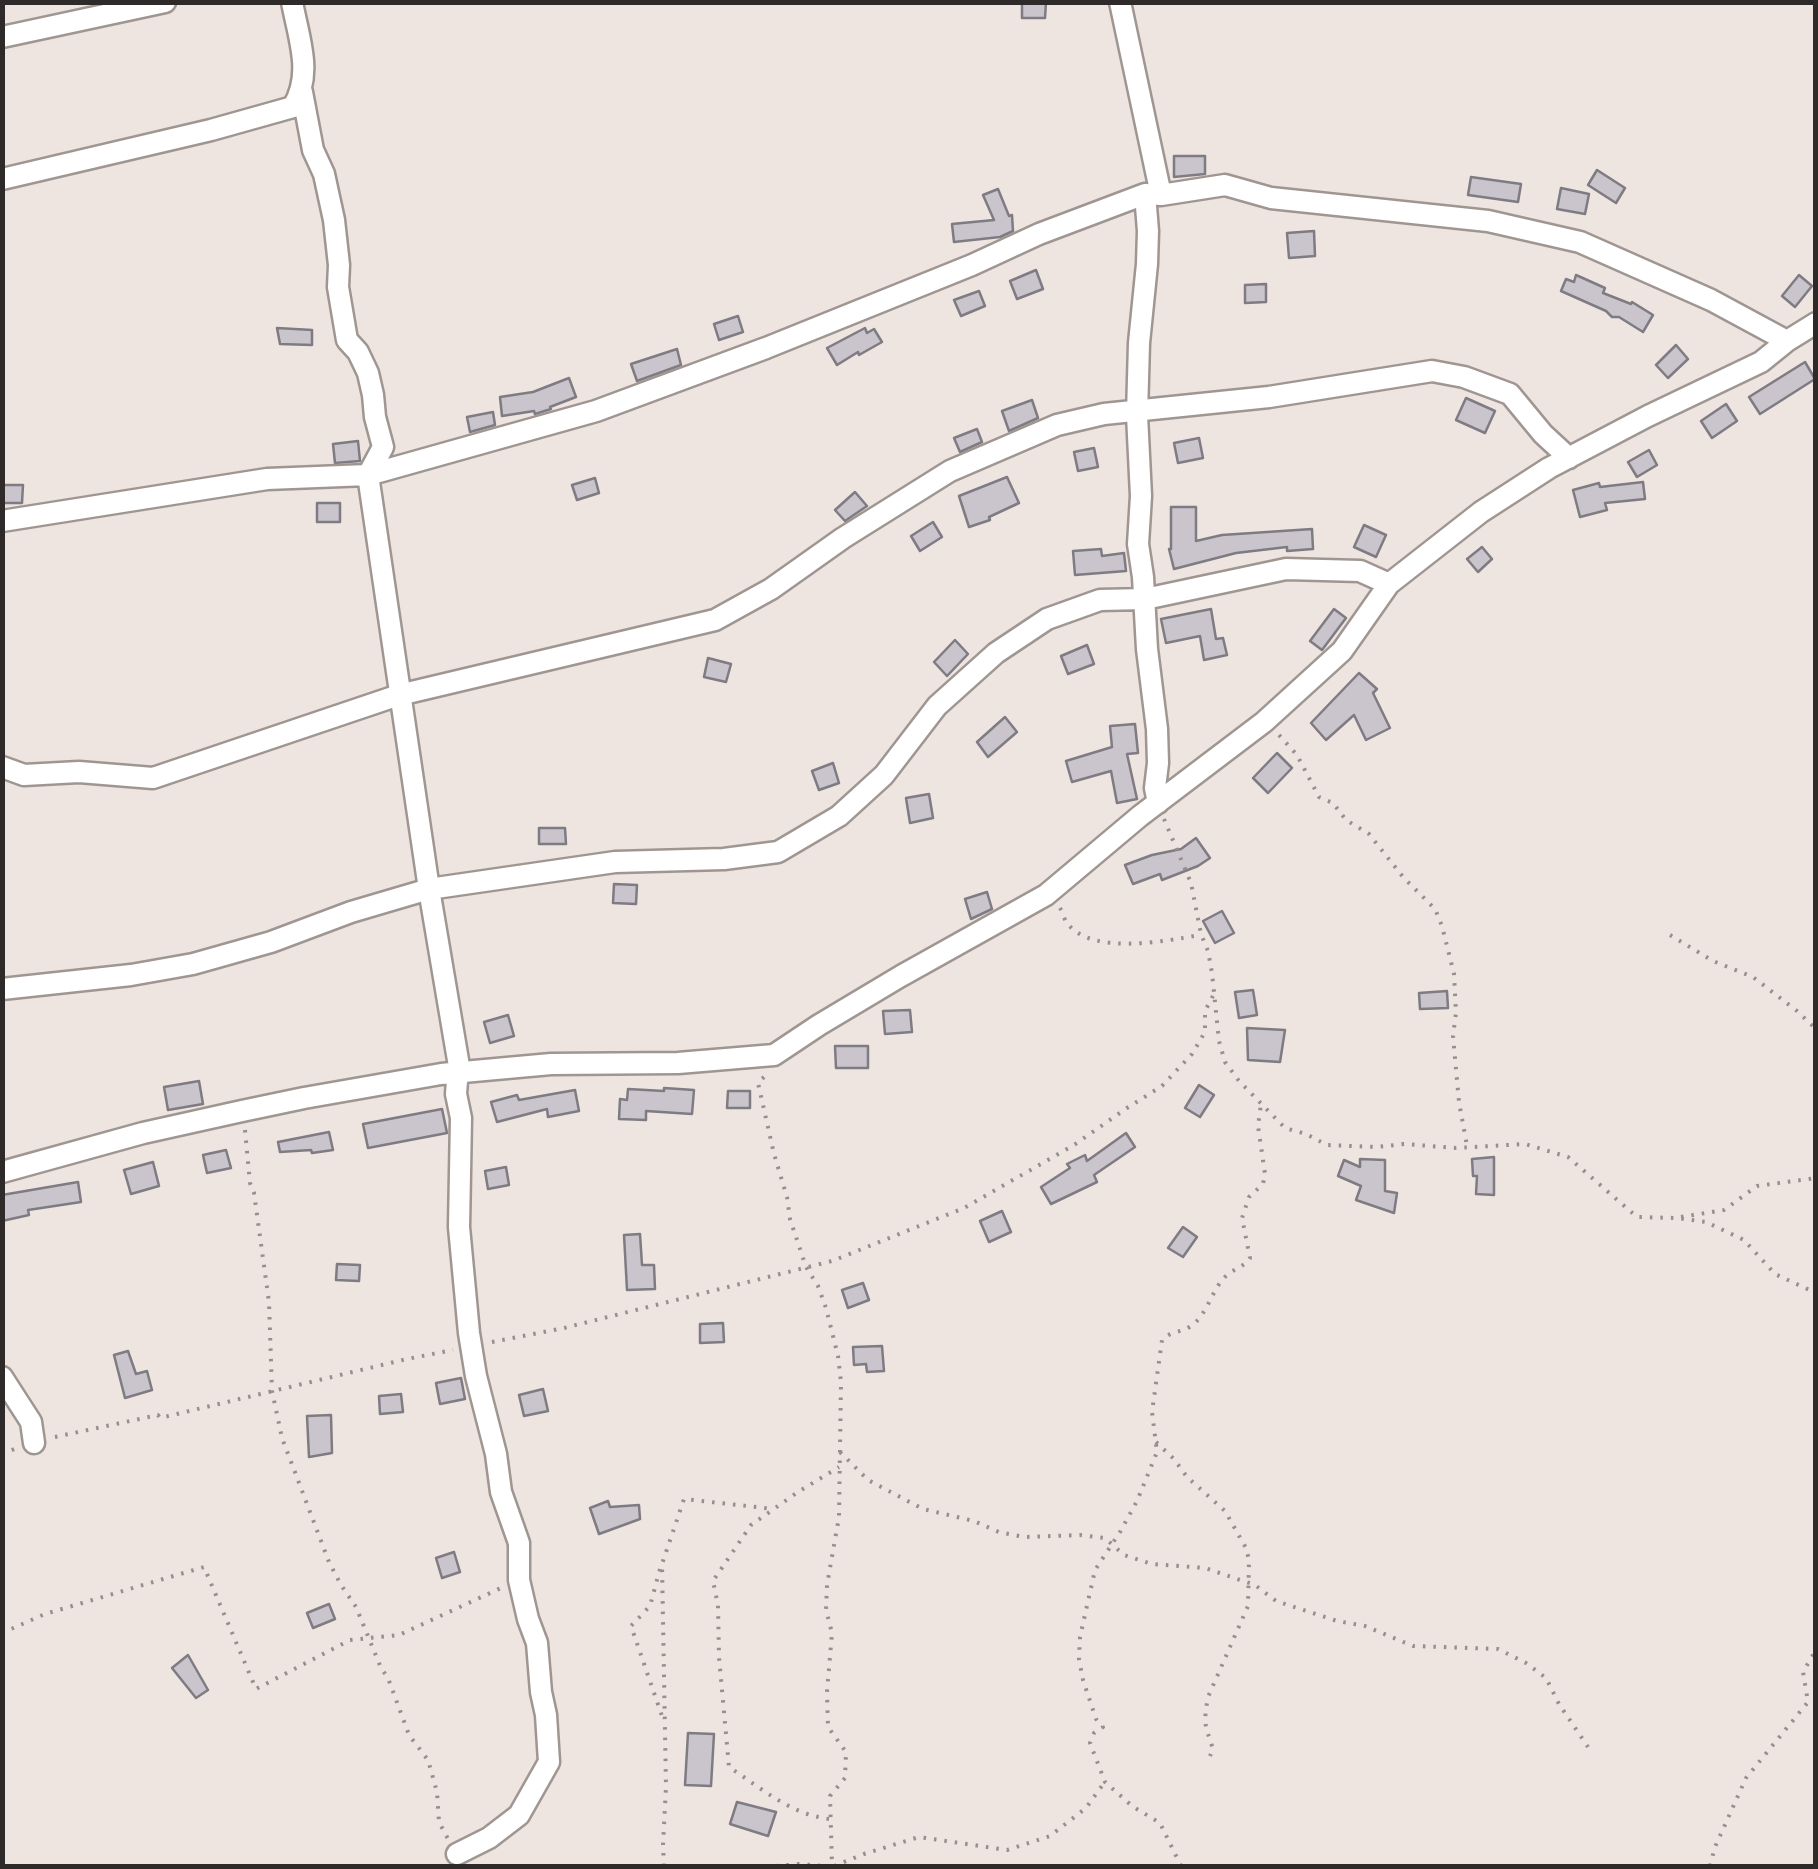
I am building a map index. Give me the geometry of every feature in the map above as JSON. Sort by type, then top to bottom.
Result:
[{"type":"street","points":[[2,36],[165,2]]},
{"type":"street","points":[[292,2],[304,67],[302,92],[334,220],[338,287],[347,340],[358,352],[368,374],[374,417],[384,447],[368,475],[460,1072],[456,1081],[460,1118],[459,1227],[472,1346],[501,1492],[519,1543],[519,1580],[537,1643],[546,1715],[548,1762],[519,1815],[490,1838],[457,1854]]},
{"type":"street","points":[[1120,2],[1153,195],[1147,210],[1136,422],[1141,496],[1138,544],[1158,740],[1158,803]]},
{"type":"street","points":[[2,179],[293,108],[302,92]]},
{"type":"street","points":[[2,521],[267,479],[368,475],[596,411],[766,348],[1038,234],[1153,195],[1226,186],[1271,198],[1488,221],[1580,242],[1711,300],[1787,340]]},
{"type":"street","points":[[2,1172],[142,1133],[242,1111],[460,1072],[551,1064],[678,1063],[774,1056],[901,976],[1046,895],[1268,718],[1342,651],[1390,584],[1481,512],[1548,468],[1761,362],[1816,323]]},
{"type":"street","points":[[2,766],[24,775],[79,772],[153,778],[400,696],[715,620],[771,589],[950,471],[1057,425],[1104,414],[1269,396],[1432,370],[1510,394],[1569,458]]},
{"type":"street","points":[[2,989],[193,964],[429,889],[615,862],[724,859],[778,852],[839,816],[884,775],[937,706],[996,653],[1047,620],[1100,600],[1145,599],[1286,569],[1360,571],[1390,584]]},
{"type":"street","points":[[2,1377],[31,1422],[34,1443]]},
{"type":"path","points":[[1268,718],[1297,755],[1319,797],[1332,802],[1346,820],[1370,834],[1435,909],[1454,974],[1454,1036],[1468,1148]]},
{"type":"path","points":[[1158,803],[1190,883],[1208,951],[1218,1041],[1225,1062],[1285,1128],[1327,1145],[1468,1148],[1525,1144],[1568,1156],[1637,1217],[1706,1222],[1744,1240],[1775,1274],[1816,1293]]},
{"type":"path","points":[[1046,895],[1060,908],[1067,924],[1083,936],[1135,945],[1201,934]]},
{"type":"path","points":[[1670,935],[1713,961],[1753,977],[1816,1029]]},
{"type":"path","points":[[2,1454],[68,1433],[160,1418],[406,1359],[564,1328],[849,1254],[964,1208],[1074,1145],[1162,1086],[1192,1054],[1205,1032],[1205,1011],[1214,994]]},
{"type":"path","points":[[774,1056],[772,1068],[758,1084],[790,1219],[806,1267],[826,1308],[841,1382],[839,1517],[826,1610],[832,1634],[828,1727],[846,1752],[844,1778],[830,1796],[833,1866],[919,1837],[1007,1850],[1050,1836],[1086,1808],[1105,1782]]},
{"type":"path","points":[[1181,1866],[1160,1823],[1132,1806],[1105,1782],[1090,1743],[1094,1733],[1103,1727],[1096,1719],[1083,1680],[1079,1648],[1095,1570],[1142,1490],[1157,1452],[1152,1412],[1162,1340],[1168,1333],[1189,1328],[1226,1276],[1250,1258],[1242,1218],[1248,1197],[1263,1184],[1265,1174],[1258,1126],[1261,1104]]},
{"type":"path","points":[[242,1111],[269,1302],[272,1391],[282,1438],[328,1562],[371,1638],[409,1735],[428,1760],[438,1792],[438,1822],[457,1854]]},
{"type":"path","points":[[1677,1218],[1724,1210],[1758,1186],[1816,1178]]},
{"type":"path","points":[[1156,1442],[1225,1511],[1246,1548],[1248,1606],[1208,1698],[1204,1731],[1213,1749],[1210,1756]]},
{"type":"path","points":[[840,1452],[868,1480],[923,1509],[974,1520],[999,1532],[1105,1538],[1124,1556],[1152,1564],[1205,1568],[1250,1584],[1276,1601],[1365,1626],[1414,1646],[1498,1650],[1546,1678],[1588,1747]]},
{"type":"path","points":[[829,1819],[788,1807],[729,1766],[713,1581],[751,1525],[840,1466]]},
{"type":"path","points":[[664,1724],[631,1626],[650,1606],[684,1499],[774,1509]]},
{"type":"path","points":[[662,1564],[664,1866]]},
{"type":"path","points":[[2,1633],[45,1614],[204,1567],[256,1688],[350,1640],[400,1635],[519,1580]]},
{"type":"path","points":[[1710,1866],[1714,1848],[1746,1778],[1808,1702],[1804,1672],[1816,1650]]},
{"type":"path","points":[[776,1866],[825,1866]]},
{"type":"building","points":[[1022,2],[1046,2],[1045,18],[1022,18]]},
{"type":"building","points":[[1174,156],[1205,156],[1205,174],[1174,177]]},
{"type":"building","points":[[1597,170],[1625,188],[1616,203],[1588,185]]},
{"type":"building","points":[[1471,177],[1521,184],[1518,202],[1468,195]]},
{"type":"building","points":[[1561,188],[1589,194],[1585,214],[1557,209]]},
{"type":"building","points":[[998,189],[1009,216],[1012,215],[1013,231],[1000,237],[954,242],[952,224],[994,220],[983,195]]},
{"type":"building","points":[[1314,231],[1315,256],[1289,258],[1287,233]]},
{"type":"building","points":[[1036,270],[1043,289],[1017,299],[1010,281]]},
{"type":"building","points":[[1576,275],[1605,288],[1603,293],[1632,302],[1653,315],[1643,332],[1561,291],[1566,279],[1574,282]]},
{"type":"building","points":[[1799,275],[1812,286],[1795,307],[1782,296]]},
{"type":"building","points":[[1266,284],[1266,302],[1245,303],[1245,285]]},
{"type":"building","points":[[979,291],[985,306],[961,316],[954,300]]},
{"type":"building","points":[[738,316],[743,332],[719,340],[714,324]]},
{"type":"building","points":[[277,328],[312,330],[312,345],[280,344]]},
{"type":"building","points":[[865,328],[867,333],[874,329],[882,342],[837,365],[827,348]]},
{"type":"building","points":[[1676,345],[1688,359],[1668,378],[1656,365]]},
{"type":"building","points":[[677,349],[681,365],[637,381],[631,364]]},
{"type":"building","points":[[1805,362],[1815,379],[1760,414],[1749,397]]},
{"type":"building","points":[[569,378],[576,397],[535,414],[534,411],[502,416],[500,397],[533,392]]},
{"type":"building","points":[[1466,398],[1495,411],[1485,433],[1456,420]]},
{"type":"building","points":[[1032,400],[1038,418],[1009,431],[1002,411]]},
{"type":"building","points":[[1726,404],[1737,421],[1712,438],[1701,421]]},
{"type":"building","points":[[493,412],[495,425],[470,432],[467,417]]},
{"type":"building","points":[[977,429],[982,442],[960,452],[954,438]]},
{"type":"building","points":[[1199,438],[1203,458],[1178,463],[1174,443]]},
{"type":"building","points":[[358,441],[360,461],[335,463],[333,444]]},
{"type":"building","points":[[1094,448],[1098,467],[1078,471],[1074,452]]},
{"type":"building","points":[[1649,450],[1657,465],[1637,477],[1628,462]]},
{"type":"building","points":[[1007,477],[1019,503],[969,527],[959,496]]},
{"type":"building","points":[[595,478],[599,493],[577,500],[572,485]]},
{"type":"building","points":[[1643,482],[1645,499],[1605,503],[1607,510],[1580,517],[1573,490],[1599,483],[1600,487]]},
{"type":"building","points":[[2,485],[23,485],[22,503],[2,503]]},
{"type":"building","points":[[855,492],[867,506],[845,521],[835,510]]},
{"type":"building","points":[[317,503],[340,503],[340,522],[317,522]]},
{"type":"building","points":[[1171,507],[1196,507],[1196,541],[1222,535],[1312,529],[1313,549],[1287,551],[1287,547],[1236,553],[1174,569],[1169,549]]},
{"type":"building","points":[[933,522],[942,537],[920,551],[911,536]]},
{"type":"building","points":[[1364,525],[1386,535],[1376,557],[1354,547]]},
{"type":"building","points":[[1482,547],[1492,559],[1478,572],[1467,559]]},
{"type":"building","points":[[1101,549],[1102,556],[1124,553],[1126,571],[1075,575],[1073,551]]},
{"type":"building","points":[[1211,609],[1216,639],[1223,638],[1227,655],[1204,660],[1200,636],[1166,643],[1161,619]]},
{"type":"building","points":[[1334,609],[1346,618],[1322,650],[1310,641]]},
{"type":"building","points":[[955,640],[968,654],[947,676],[934,662]]},
{"type":"building","points":[[1087,645],[1094,664],[1068,674],[1061,656]]},
{"type":"building","points":[[708,658],[731,664],[726,682],[704,677]]},
{"type":"building","points":[[1359,673],[1377,689],[1373,693],[1390,728],[1366,740],[1354,715],[1326,740],[1311,723]]},
{"type":"building","points":[[1005,717],[1017,732],[988,757],[977,742]]},
{"type":"building","points":[[1135,724],[1138,753],[1127,754],[1137,799],[1117,803],[1111,771],[1072,782],[1066,761],[1112,747],[1110,726]]},
{"type":"building","points":[[1277,753],[1292,768],[1268,793],[1253,778]]},
{"type":"building","points":[[833,763],[839,783],[819,790],[812,771]]},
{"type":"building","points":[[929,794],[933,818],[910,823],[906,798]]},
{"type":"building","points":[[539,828],[565,828],[566,844],[539,844]]},
{"type":"building","points":[[1196,838],[1210,858],[1162,880],[1160,874],[1133,884],[1125,865],[1181,849]]},
{"type":"building","points":[[614,884],[637,885],[636,904],[613,903]]},
{"type":"building","points":[[987,892],[992,909],[971,919],[965,899]]},
{"type":"building","points":[[1222,911],[1234,933],[1215,943],[1203,921]]},
{"type":"building","points":[[1253,990],[1257,1015],[1239,1018],[1235,992]]},
{"type":"building","points":[[1447,991],[1448,1008],[1420,1009],[1419,993]]},
{"type":"building","points":[[910,1010],[912,1032],[885,1034],[883,1011]]},
{"type":"building","points":[[508,1015],[514,1036],[490,1043],[484,1022]]},
{"type":"building","points":[[1247,1028],[1285,1030],[1280,1062],[1248,1060]]},
{"type":"building","points":[[835,1046],[868,1046],[868,1068],[836,1068]]},
{"type":"building","points":[[199,1081],[203,1104],[168,1110],[164,1087]]},
{"type":"building","points":[[1199,1085],[1214,1095],[1200,1117],[1185,1108]]},
{"type":"building","points":[[628,1089],[694,1090],[692,1114],[646,1111],[646,1120],[619,1119],[620,1099],[627,1100]]},
{"type":"building","points":[[575,1090],[579,1111],[548,1117],[547,1109],[497,1122],[491,1102],[517,1095],[519,1100]]},
{"type":"building","points":[[728,1091],[750,1091],[750,1108],[727,1108]]},
{"type":"building","points":[[442,1109],[447,1133],[368,1148],[363,1124]]},
{"type":"building","points":[[329,1132],[333,1150],[280,1152],[278,1142]]},
{"type":"building","points":[[1126,1133],[1135,1147],[1094,1175],[1097,1182],[1051,1204],[1041,1187],[1070,1168],[1067,1164],[1085,1155],[1087,1161]]},
{"type":"building","points":[[226,1150],[231,1168],[207,1173],[203,1155]]},
{"type":"building","points":[[1494,1157],[1494,1195],[1476,1194],[1477,1176],[1473,1176],[1472,1159]]},
{"type":"building","points":[[1360,1159],[1385,1160],[1385,1191],[1397,1193],[1394,1213],[1356,1200],[1361,1186],[1338,1176],[1344,1160],[1360,1167]]},
{"type":"building","points":[[153,1162],[159,1186],[131,1194],[124,1170]]},
{"type":"building","points":[[506,1167],[509,1185],[488,1189],[485,1171]]},
{"type":"building","points":[[78,1182],[81,1202],[28,1210],[29,1215],[2,1221],[2,1195]]},
{"type":"building","points":[[1002,1211],[1011,1232],[989,1242],[980,1221]]},
{"type":"building","points":[[1183,1227],[1197,1237],[1183,1257],[1168,1248]]},
{"type":"building","points":[[640,1234],[642,1265],[654,1265],[655,1289],[627,1290],[624,1235]]},
{"type":"building","points":[[337,1264],[360,1265],[359,1281],[336,1280]]},
{"type":"building","points":[[863,1283],[869,1300],[848,1308],[842,1290]]},
{"type":"building","points":[[723,1323],[724,1342],[700,1343],[700,1324]]},
{"type":"building","points":[[882,1346],[884,1371],[867,1372],[866,1364],[854,1365],[853,1347]]},
{"type":"building","points":[[128,1351],[136,1374],[147,1371],[152,1390],[125,1398],[114,1355]]},
{"type":"building","points":[[461,1378],[465,1399],[440,1404],[436,1383]]},
{"type":"building","points":[[543,1389],[548,1411],[524,1416],[519,1395]]},
{"type":"building","points":[[401,1394],[403,1412],[380,1414],[379,1396]]},
{"type":"building","points":[[331,1415],[332,1453],[309,1457],[307,1416]]},
{"type":"building","points":[[608,1501],[610,1507],[639,1505],[640,1519],[599,1534],[590,1508]]},
{"type":"building","points":[[454,1552],[460,1572],[442,1578],[436,1558]]},
{"type":"building","points":[[329,1604],[335,1619],[313,1628],[307,1613]]},
{"type":"building","points":[[188,1655],[208,1690],[196,1698],[172,1668]]},
{"type":"building","points":[[688,1733],[714,1734],[711,1786],[685,1785]]},
{"type":"building","points":[[737,1802],[776,1812],[768,1836],[730,1824]]}]
